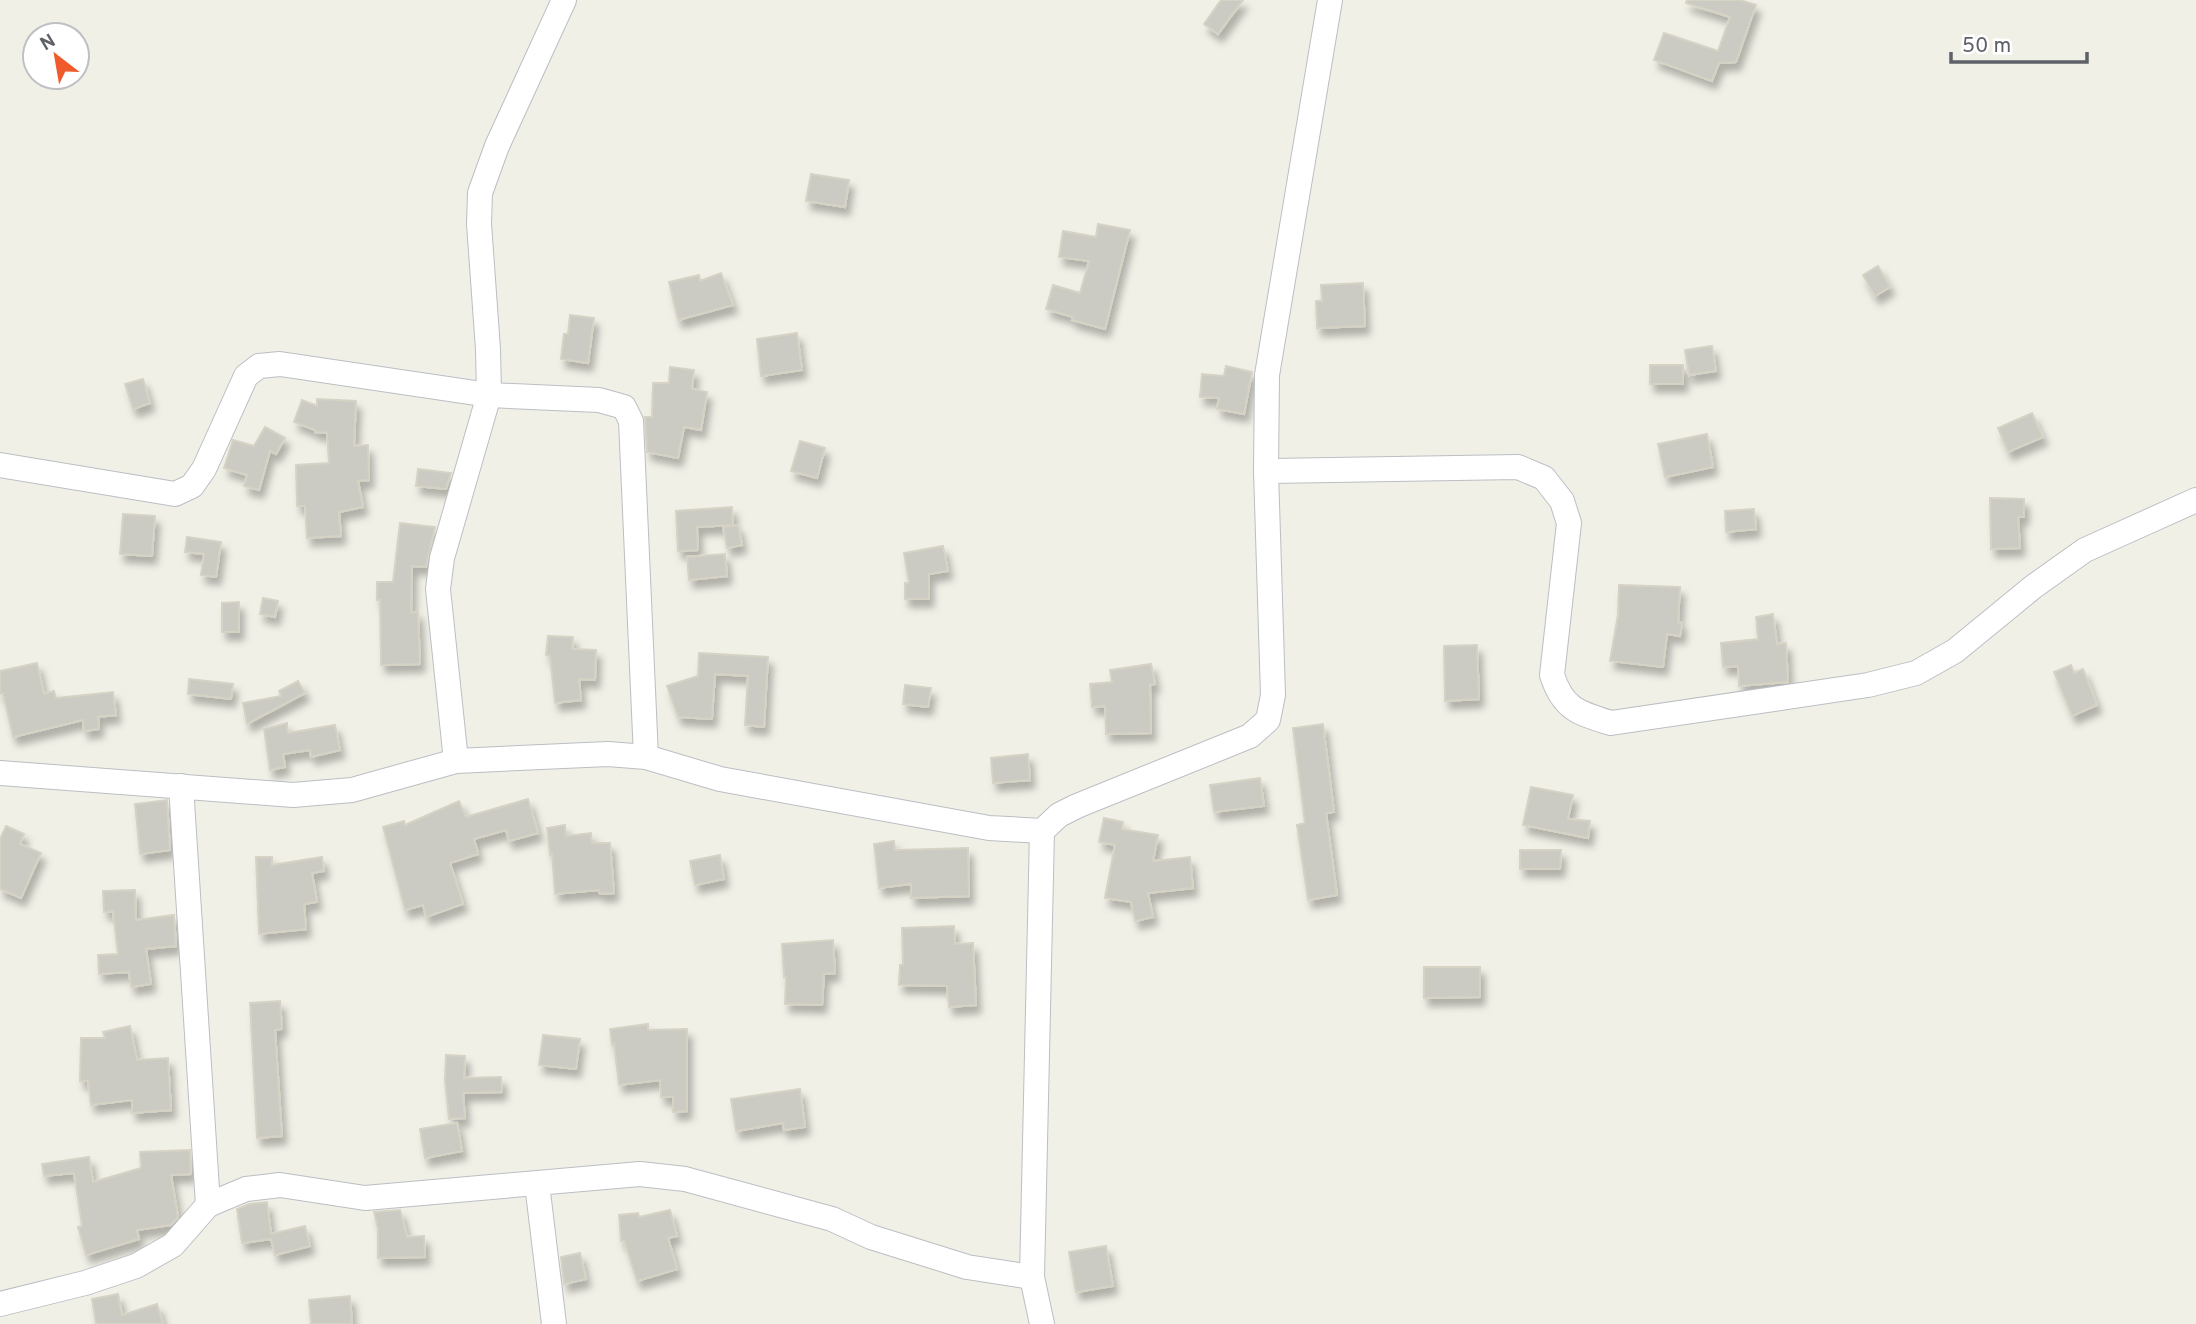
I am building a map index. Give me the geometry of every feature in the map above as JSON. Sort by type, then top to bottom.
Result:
[{"type":"street","points":[[456,761],[438,589],[442,558],[488,395],[488,349],[478,223],[480,193],[497,146],[564,0]]},
{"type":"street","points":[[1042,1324],[1032,1277],[1042,831],[1059,815],[1077,806],[1250,736],[1268,720],[1273,695],[1266,375],[1330,0]]},
{"type":"street","points":[[0,465],[175,494],[192,486],[204,469],[246,376],[259,366],[280,364],[488,395],[599,400],[624,407],[631,421],[646,757]]},
{"type":"street","points":[[1266,471],[1518,467],[1544,478],[1562,501],[1569,523],[1552,675],[1558,695],[1581,714],[1611,723],[1868,685],[1916,673],[1955,651],[2033,587],[2085,550],[2196,500]]},
{"type":"street","points":[[0,773],[293,795],[352,790],[456,761],[608,754],[646,757],[720,779],[989,828],[1042,831]]},
{"type":"street","points":[[181,786],[208,1205]]},
{"type":"street","points":[[0,1304],[85,1283],[136,1266],[173,1245],[208,1205],[246,1189],[280,1185],[366,1198],[640,1174],[685,1179],[832,1219],[871,1237],[967,1267],[1032,1277]]},
{"type":"street","points":[[537,1184],[554,1324]]},
{"type":"building","points":[[1221,0],[1243,0],[1218,34],[1204,24]]},
{"type":"building","points":[[1687,0],[1740,0],[1756,5],[1736,62],[1719,63],[1712,81],[1654,60],[1664,33],[1718,51],[1730,17],[1686,3]]},
{"type":"building","points":[[811,174],[849,180],[845,207],[806,201]]},
{"type":"building","points":[[1098,224],[1130,230],[1105,329],[1046,309],[1053,285],[1080,293],[1089,261],[1059,257],[1063,231],[1096,237]]},
{"type":"building","points":[[1878,266],[1890,287],[1875,296],[1863,275]]},
{"type":"building","points":[[721,273],[733,305],[678,320],[669,282],[699,275],[700,281]]},
{"type":"building","points":[[1363,283],[1365,326],[1317,328],[1316,301],[1322,301],[1321,285]]},
{"type":"building","points":[[570,315],[594,318],[588,363],[561,359]]},
{"type":"building","points":[[797,333],[802,370],[761,376],[757,339]]},
{"type":"building","points":[[1712,346],[1716,371],[1689,375],[1685,350]]},
{"type":"building","points":[[1650,365],[1683,365],[1683,384],[1650,384]]},
{"type":"building","points":[[1226,366],[1252,372],[1244,414],[1217,409],[1219,398],[1200,397],[1202,374],[1224,376]]},
{"type":"building","points":[[670,367],[694,370],[692,389],[707,392],[701,430],[684,427],[678,458],[647,452],[645,417],[652,417],[653,383],[669,383]]},
{"type":"building","points":[[143,379],[150,403],[133,409],[125,384]]},
{"type":"building","points":[[317,399],[356,401],[354,446],[368,445],[369,480],[358,481],[363,507],[339,512],[341,536],[307,538],[305,506],[297,506],[296,465],[329,463],[327,433],[315,432],[294,422],[302,400],[317,406]]},
{"type":"building","points":[[2032,413],[2043,437],[2008,452],[1998,428]]},
{"type":"building","points":[[265,427],[285,438],[276,454],[270,451],[259,490],[244,486],[247,475],[224,468],[233,440],[254,446]]},
{"type":"building","points":[[1707,434],[1713,467],[1665,477],[1658,444]]},
{"type":"building","points":[[800,441],[825,448],[817,478],[791,471]]},
{"type":"building","points":[[418,469],[451,473],[446,489],[416,486]]},
{"type":"building","points":[[1990,498],[2024,499],[2024,517],[2018,517],[2020,548],[1991,549]]},
{"type":"building","points":[[732,507],[733,525],[697,527],[698,550],[678,551],[676,511]]},
{"type":"building","points":[[1754,509],[1756,529],[1726,532],[1725,511]]},
{"type":"building","points":[[123,514],[155,516],[152,556],[120,554]]},
{"type":"building","points":[[400,523],[435,527],[426,567],[412,566],[411,613],[418,612],[420,664],[381,665],[380,600],[377,600],[377,582],[393,582]]},
{"type":"building","points":[[738,525],[742,545],[727,548],[723,527]]},
{"type":"building","points":[[187,537],[221,542],[216,577],[201,575],[204,554],[185,552]]},
{"type":"building","points":[[943,546],[948,571],[929,574],[929,599],[905,599],[905,583],[909,583],[904,553]]},
{"type":"building","points":[[725,554],[727,576],[689,580],[687,557]]},
{"type":"building","points":[[1619,585],[1680,587],[1680,636],[1667,634],[1663,667],[1610,661],[1618,615]]},
{"type":"building","points":[[263,598],[278,601],[275,617],[260,614]]},
{"type":"building","points":[[239,602],[239,632],[222,632],[222,603]]},
{"type":"building","points":[[1773,614],[1777,644],[1786,643],[1788,682],[1739,686],[1738,666],[1723,667],[1721,643],[1758,639],[1756,617]]},
{"type":"building","points":[[548,636],[573,637],[572,649],[596,650],[595,680],[579,679],[581,700],[555,703],[550,656],[546,655]]},
{"type":"building","points":[[1477,645],[1479,699],[1445,701],[1444,646]]},
{"type":"building","points":[[699,653],[768,657],[764,727],[745,725],[748,676],[715,674],[712,719],[678,717],[667,686],[698,676]]},
{"type":"building","points":[[37,663],[44,694],[54,691],[56,698],[113,692],[116,715],[98,717],[99,729],[84,731],[83,720],[13,737],[3,693],[0,694],[0,671]]},
{"type":"building","points":[[1151,664],[1155,684],[1150,685],[1151,733],[1106,734],[1105,706],[1092,707],[1090,684],[1112,682],[1110,670]]},
{"type":"building","points":[[2071,665],[2074,673],[2083,669],[2097,705],[2072,716],[2054,672]]},
{"type":"building","points":[[189,679],[233,684],[231,699],[188,694]]},
{"type":"building","points":[[298,681],[305,693],[247,724],[243,703],[281,696],[279,691]]},
{"type":"building","points":[[905,685],[931,688],[928,707],[903,704]]},
{"type":"building","points":[[287,723],[288,733],[335,725],[340,750],[311,757],[310,750],[283,754],[285,767],[270,770],[264,729]]},
{"type":"building","points":[[1323,724],[1334,812],[1326,813],[1337,895],[1308,900],[1297,825],[1305,823],[1293,728]]},
{"type":"building","points":[[1028,754],[1030,780],[993,783],[991,758]]},
{"type":"building","points":[[1260,778],[1264,806],[1214,812],[1210,785]]},
{"type":"building","points":[[1531,787],[1573,795],[1568,819],[1590,821],[1588,838],[1523,825]]},
{"type":"building","points":[[528,799],[538,833],[509,841],[506,830],[474,839],[478,854],[450,863],[463,904],[426,917],[423,905],[405,910],[383,827],[404,821],[405,825],[459,801],[466,817]]},
{"type":"building","points":[[167,800],[170,850],[140,854],[135,804]]},
{"type":"building","points":[[1104,818],[1123,822],[1122,829],[1158,835],[1153,861],[1190,857],[1193,888],[1148,893],[1153,917],[1135,921],[1131,902],[1105,898],[1115,845],[1099,842]]},
{"type":"building","points":[[565,825],[566,836],[591,833],[592,843],[610,843],[614,893],[600,894],[599,890],[555,894],[547,828]]},
{"type":"building","points":[[6,826],[24,834],[20,844],[41,853],[21,898],[0,889],[0,839]]},
{"type":"building","points":[[894,841],[895,850],[968,848],[969,896],[911,898],[911,884],[879,888],[874,844]]},
{"type":"building","points":[[1520,850],[1561,850],[1560,869],[1520,869]]},
{"type":"building","points":[[720,855],[724,879],[695,885],[690,861]]},
{"type":"building","points":[[256,857],[272,857],[272,865],[322,857],[324,871],[312,873],[317,902],[304,904],[306,929],[259,934]]},
{"type":"building","points":[[135,890],[136,920],[174,915],[176,946],[146,949],[151,984],[131,987],[129,972],[99,974],[98,955],[118,954],[113,911],[104,912],[103,891]]},
{"type":"building","points":[[954,926],[955,944],[973,943],[976,1005],[949,1007],[947,986],[899,985],[900,965],[903,965],[902,928]]},
{"type":"building","points":[[833,940],[835,973],[824,974],[822,1005],[785,1004],[786,977],[782,944]]},
{"type":"building","points":[[1424,967],[1480,967],[1480,997],[1424,998]]},
{"type":"building","points":[[280,1001],[282,1029],[275,1030],[282,1136],[257,1138],[250,1003]]},
{"type":"building","points":[[648,1024],[648,1030],[687,1029],[687,1111],[673,1112],[673,1097],[661,1097],[660,1080],[619,1085],[610,1029]]},
{"type":"building","points":[[130,1026],[137,1060],[168,1058],[171,1110],[132,1113],[132,1100],[91,1105],[88,1081],[80,1081],[81,1038],[105,1038],[103,1032]]},
{"type":"building","points":[[543,1035],[580,1039],[576,1069],[539,1065]]},
{"type":"building","points":[[446,1055],[465,1056],[464,1078],[501,1077],[502,1092],[463,1093],[465,1118],[449,1119],[445,1080]]},
{"type":"building","points":[[800,1089],[805,1127],[784,1130],[783,1123],[736,1131],[731,1099]]},
{"type":"building","points":[[457,1123],[462,1151],[425,1158],[420,1129]]},
{"type":"building","points":[[190,1150],[191,1174],[171,1175],[178,1217],[171,1225],[137,1230],[139,1239],[86,1255],[78,1227],[82,1226],[74,1173],[44,1176],[42,1164],[89,1157],[93,1182],[141,1168],[140,1152]]},
{"type":"building","points":[[267,1202],[271,1234],[305,1226],[310,1246],[275,1255],[271,1239],[242,1243],[237,1209],[249,1204]]},
{"type":"building","points":[[400,1210],[407,1237],[424,1236],[425,1257],[378,1258],[378,1229],[374,1212]]},
{"type":"building","points":[[670,1210],[677,1236],[668,1238],[677,1269],[637,1281],[624,1240],[621,1241],[619,1215],[638,1213],[639,1217]]},
{"type":"building","points":[[1106,1246],[1113,1286],[1076,1292],[1069,1252]]},
{"type":"building","points":[[580,1253],[586,1279],[564,1284],[561,1257]]},
{"type":"building","points":[[118,1294],[122,1315],[157,1304],[163,1324],[96,1324],[92,1299]]},
{"type":"building","points":[[350,1296],[352,1324],[311,1324],[309,1300]]}]
